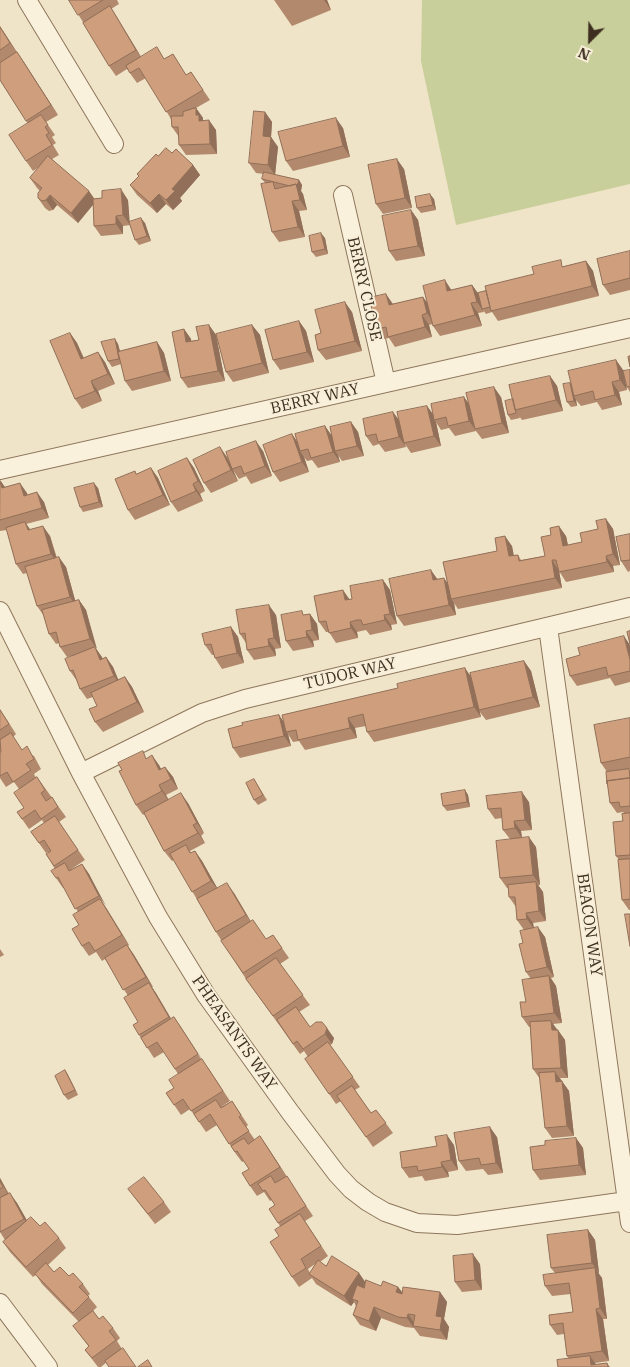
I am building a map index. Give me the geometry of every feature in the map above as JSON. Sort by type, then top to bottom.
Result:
[{"type":"street","points":[[27,0],[114,144]]},
{"type":"street","name":"BERRY CLOSE","points":[[343,195],[386,383]]},
{"type":"street","name":"BERRY WAY","points":[[0,470],[630,328]]},
{"type":"street","name":"TUDOR WAY","points":[[81,773],[202,713],[245,699],[630,607]]},
{"type":"street","name":"PHEASANTS WAY","points":[[0,611],[81,773],[158,918],[206,996],[290,1112],[351,1190],[385,1212],[417,1223],[436,1225],[457,1225],[627,1201]]},
{"type":"street","name":"BEACON WAY","points":[[548,627],[630,1223]]},
{"type":"street","points":[[0,1303],[48,1367]]},
{"type":"green space","points":[[422,0],[630,0],[630,184],[456,225],[421,61]]},
{"type":"building","points":[[69,0],[103,0],[78,15]]},
{"type":"building","points":[[110,6],[136,50],[109,66],[83,23]]},
{"type":"building","points":[[0,27],[10,43],[0,50]]},
{"type":"building","points":[[157,47],[164,59],[173,54],[186,75],[191,72],[203,90],[166,112],[139,68],[130,73],[126,66]]},
{"type":"building","points":[[17,52],[51,105],[26,121],[0,80],[0,63]]},
{"type":"building","points":[[196,108],[196,115],[199,115],[199,121],[209,120],[210,144],[179,145],[178,127],[172,127],[171,116],[183,116],[183,112]]},
{"type":"building","points":[[254,111],[265,112],[263,136],[271,137],[268,165],[249,163]]},
{"type":"building","points":[[41,115],[48,125],[45,127],[49,133],[46,135],[52,145],[26,161],[9,135]]},
{"type":"building","points":[[336,118],[343,146],[286,161],[278,132]]},
{"type":"building","points":[[166,148],[172,153],[176,149],[193,165],[172,189],[175,191],[166,200],[159,194],[150,203],[130,185],[139,176],[137,174],[156,154],[158,156]]},
{"type":"building","points":[[48,156],[89,191],[71,213],[50,195],[46,200],[42,201],[38,198],[38,193],[42,188],[30,178]]},
{"type":"building","points":[[397,159],[405,198],[376,204],[368,165]]},
{"type":"building","points":[[264,172],[299,180],[297,186],[296,184],[290,186],[262,179]]},
{"type":"building","points":[[273,182],[275,189],[296,184],[300,200],[292,201],[298,227],[272,232],[261,184]]},
{"type":"building","points":[[121,189],[123,215],[116,216],[116,224],[94,226],[93,199],[102,198],[102,191]]},
{"type":"building","points":[[430,194],[433,205],[417,208],[415,197]]},
{"type":"building","points":[[411,210],[418,246],[389,251],[382,216]]},
{"type":"building","points":[[141,218],[147,236],[135,240],[129,222]]},
{"type":"building","points":[[321,233],[325,249],[312,252],[309,236]]},
{"type":"building","points":[[630,251],[630,278],[603,285],[597,259]]},
{"type":"building","points":[[561,260],[562,267],[586,261],[592,286],[491,311],[485,286],[534,274],[532,267]]},
{"type":"building","points":[[445,280],[447,291],[472,285],[477,302],[471,303],[475,315],[433,326],[423,286]]},
{"type":"building","points":[[486,291],[490,307],[482,309],[478,293]]},
{"type":"building","points":[[386,294],[389,305],[423,297],[427,313],[422,315],[425,327],[388,337],[386,327],[377,329],[369,298]]},
{"type":"building","points":[[345,302],[355,341],[318,350],[315,335],[321,333],[315,310]]},
{"type":"building","points":[[299,321],[307,352],[273,360],[265,330]]},
{"type":"building","points":[[209,325],[218,371],[181,378],[172,332],[184,329],[186,342],[199,340],[196,327]]},
{"type":"building","points":[[252,325],[262,363],[226,372],[216,334]]},
{"type":"building","points":[[70,333],[81,359],[98,352],[108,374],[91,381],[95,391],[75,399],[50,341]]},
{"type":"building","points":[[115,339],[119,359],[108,361],[101,342]]},
{"type":"building","points":[[157,342],[164,371],[125,381],[118,352]]},
{"type":"building","points":[[616,360],[620,380],[612,382],[615,395],[595,400],[593,391],[574,396],[568,371]]},
{"type":"building","points":[[630,370],[630,386],[627,387],[623,371]]},
{"type":"building","points":[[550,376],[556,400],[515,410],[509,385]]},
{"type":"building","points":[[570,383],[574,401],[567,402],[563,384]]},
{"type":"building","points":[[494,387],[502,423],[475,429],[466,393]]},
{"type":"building","points":[[464,397],[469,421],[448,426],[446,417],[434,420],[431,404]]},
{"type":"building","points":[[513,399],[516,413],[508,415],[505,401]]},
{"type":"building","points":[[427,406],[434,436],[404,443],[397,412]]},
{"type":"building","points":[[393,412],[399,437],[378,442],[376,434],[366,436],[363,419]]},
{"type":"building","points":[[351,422],[357,446],[335,451],[330,427]]},
{"type":"building","points":[[325,426],[333,452],[311,458],[308,449],[300,451],[295,434]]},
{"type":"building","points":[[292,434],[302,462],[273,472],[263,445]]},
{"type":"building","points":[[256,441],[265,466],[244,474],[241,466],[232,469],[226,452]]},
{"type":"building","points":[[220,447],[231,470],[204,483],[193,460]]},
{"type":"building","points":[[187,458],[198,481],[193,484],[196,491],[171,502],[158,471]]},
{"type":"building","points":[[151,468],[163,495],[128,510],[115,479],[135,471],[136,474]]},
{"type":"building","points":[[0,482],[2,488],[20,483],[24,496],[37,492],[42,508],[0,520]]},
{"type":"building","points":[[94,483],[99,502],[80,507],[74,488]]},
{"type":"building","points":[[606,519],[613,554],[606,556],[607,562],[559,572],[556,560],[552,560],[555,578],[451,599],[443,562],[497,551],[495,538],[505,536],[509,556],[518,555],[519,561],[545,556],[541,537],[551,535],[550,528],[559,526],[563,546],[582,542],[580,533],[598,529],[596,521]]},
{"type":"building","points":[[25,522],[28,530],[43,526],[51,554],[16,564],[6,528]]},
{"type":"building","points":[[630,534],[630,560],[621,561],[616,537]]},
{"type":"building","points":[[59,557],[70,597],[37,606],[25,567]]},
{"type":"building","points":[[431,570],[433,580],[444,578],[449,605],[397,616],[389,579]]},
{"type":"building","points":[[383,580],[390,614],[384,615],[385,620],[363,625],[361,620],[357,620],[350,622],[351,628],[329,633],[326,621],[319,622],[314,596],[343,590],[345,600],[352,599],[350,586]]},
{"type":"building","points":[[79,600],[90,639],[60,647],[56,632],[49,634],[42,610]]},
{"type":"building","points":[[269,605],[274,638],[268,639],[269,646],[247,650],[245,633],[240,634],[236,610]]},
{"type":"building","points":[[302,611],[303,615],[310,614],[312,630],[306,631],[307,637],[286,641],[281,615]]},
{"type":"building","points":[[231,627],[237,653],[215,658],[211,644],[205,645],[202,634]]},
{"type":"building","points":[[630,631],[630,644],[627,632]]},
{"type":"building","points":[[624,636],[630,660],[630,671],[608,676],[606,667],[570,676],[566,659],[580,655],[578,648]]},
{"type":"building","points":[[95,647],[100,660],[106,657],[114,676],[80,689],[73,670],[70,671],[65,659]]},
{"type":"building","points":[[524,661],[533,697],[479,710],[470,673]]},
{"type":"building","points":[[465,668],[474,707],[367,732],[363,714],[348,718],[350,728],[298,740],[296,730],[286,732],[282,715],[398,688],[397,684]]},
{"type":"building","points":[[125,677],[137,702],[95,722],[89,709],[97,706],[91,693]]},
{"type":"building","points":[[0,710],[9,724],[0,730]]},
{"type":"building","points":[[279,715],[284,736],[233,748],[228,729],[243,725],[242,723]]},
{"type":"building","points":[[630,718],[630,757],[601,763],[594,725]]},
{"type":"building","points":[[11,733],[22,750],[27,746],[34,759],[26,764],[31,770],[13,782],[7,772],[0,776],[0,740]]},
{"type":"building","points":[[143,751],[146,759],[152,755],[159,770],[165,767],[171,779],[159,785],[162,791],[136,805],[119,771],[122,770],[118,763]]},
{"type":"building","points":[[629,769],[630,778],[607,781],[607,784],[606,772]]},
{"type":"building","points":[[37,777],[45,790],[41,793],[46,801],[52,797],[58,807],[41,819],[35,810],[22,819],[17,812],[24,808],[14,793]]},
{"type":"building","points":[[630,778],[630,806],[620,807],[619,802],[610,803],[607,781]]},
{"type":"building","points":[[254,779],[263,795],[254,800],[246,783]]},
{"type":"building","points":[[465,790],[467,802],[443,806],[441,794]]},
{"type":"building","points":[[522,792],[525,820],[514,821],[515,828],[503,830],[501,808],[488,809],[486,796]]},
{"type":"building","points":[[181,793],[197,823],[193,825],[198,833],[164,851],[144,813]]},
{"type":"building","points":[[630,813],[630,855],[616,856],[613,822],[623,821],[622,814]]},
{"type":"building","points":[[55,816],[78,850],[54,866],[46,854],[51,851],[44,840],[39,843],[31,832]]},
{"type":"building","points":[[529,837],[533,875],[500,878],[496,841]]},
{"type":"building","points":[[186,845],[190,853],[195,851],[211,881],[192,892],[170,854]]},
{"type":"building","points":[[630,859],[630,899],[622,900],[618,860]]},
{"type":"building","points":[[65,863],[69,871],[82,864],[99,896],[75,909],[58,877],[56,878],[51,871]]},
{"type":"building","points":[[536,882],[539,911],[526,913],[527,919],[517,920],[515,897],[509,897],[508,885]]},
{"type":"building","points":[[227,883],[246,915],[216,932],[197,899]]},
{"type":"building","points":[[100,899],[122,935],[95,951],[89,942],[82,946],[72,929],[79,925],[73,915]]},
{"type":"building","points":[[625,914],[630,914],[630,946]]},
{"type":"building","points":[[253,920],[266,939],[273,935],[282,948],[243,973],[221,941]]},
{"type":"building","points":[[538,927],[547,967],[526,972],[519,944],[523,943],[520,931]]},
{"type":"building","points":[[127,945],[146,977],[123,990],[105,958]]},
{"type":"building","points":[[276,958],[303,995],[273,1016],[246,979]]},
{"type":"building","points":[[549,976],[554,1013],[522,1017],[520,1002],[526,1002],[522,980]]},
{"type":"building","points":[[149,983],[169,1017],[139,1035],[133,1025],[138,1022],[124,998]]},
{"type":"building","points":[[296,1007],[310,1027],[316,1022],[322,1022],[327,1028],[325,1034],[303,1049],[297,1041],[293,1044],[277,1020]]},
{"type":"building","points":[[174,1017],[198,1054],[175,1069],[157,1042],[147,1048],[141,1038]]},
{"type":"building","points":[[551,1021],[552,1030],[558,1030],[561,1068],[533,1069],[530,1022]]},
{"type":"building","points":[[328,1042],[353,1077],[329,1094],[305,1059]]},
{"type":"building","points":[[202,1059],[223,1091],[191,1111],[183,1099],[174,1105],[166,1093],[174,1088],[169,1080]]},
{"type":"building","points":[[65,1070],[75,1090],[64,1095],[55,1076]]},
{"type":"building","points":[[555,1072],[556,1082],[562,1081],[567,1126],[545,1128],[539,1073]]},
{"type":"building","points":[[352,1086],[371,1113],[376,1110],[386,1123],[366,1137],[337,1096]]},
{"type":"building","points":[[216,1100],[221,1108],[232,1101],[241,1115],[239,1117],[249,1131],[229,1144],[210,1114],[199,1122],[194,1114]]},
{"type":"building","points":[[490,1127],[496,1163],[481,1165],[479,1158],[459,1161],[454,1133]]},
{"type":"building","points":[[447,1135],[451,1160],[441,1162],[442,1167],[418,1171],[417,1166],[402,1168],[400,1152],[437,1146],[435,1137]]},
{"type":"building","points":[[260,1136],[280,1167],[250,1186],[242,1173],[249,1169],[237,1151],[235,1152],[231,1146],[244,1138],[248,1144]]},
{"type":"building","points":[[576,1138],[579,1165],[533,1170],[530,1147],[545,1145],[545,1141]]},
{"type":"building","points":[[271,1176],[275,1183],[287,1176],[306,1206],[278,1223],[269,1209],[275,1205],[265,1190],[263,1191],[258,1184]]},
{"type":"building","points":[[144,1177],[164,1202],[148,1214],[128,1189]]},
{"type":"building","points":[[10,1193],[24,1219],[0,1232],[0,1198]]},
{"type":"building","points":[[300,1214],[321,1246],[301,1259],[306,1268],[292,1277],[270,1242],[279,1236],[275,1230]]},
{"type":"building","points":[[31,1217],[40,1226],[45,1222],[59,1238],[26,1267],[3,1242]]},
{"type":"building","points":[[588,1230],[592,1263],[551,1268],[547,1235]]},
{"type":"building","points":[[473,1254],[475,1280],[455,1282],[453,1256]]},
{"type":"building","points":[[332,1256],[359,1273],[344,1296],[309,1274],[318,1260],[326,1266]]},
{"type":"building","points":[[46,1263],[54,1272],[60,1267],[69,1276],[73,1273],[83,1284],[79,1287],[89,1297],[73,1313],[35,1274]]},
{"type":"building","points":[[595,1268],[600,1308],[596,1309],[602,1351],[567,1356],[563,1323],[550,1325],[549,1315],[573,1312],[569,1283],[545,1286],[543,1275]]},
{"type":"building","points":[[366,1280],[381,1286],[383,1281],[398,1287],[396,1292],[402,1294],[403,1287],[440,1292],[436,1316],[442,1317],[440,1330],[413,1326],[415,1315],[408,1314],[407,1318],[398,1317],[374,1307],[369,1321],[353,1315],[358,1301],[352,1299],[357,1285],[364,1288]]},
{"type":"building","points":[[93,1311],[99,1319],[103,1316],[113,1328],[109,1331],[116,1340],[92,1358],[85,1350],[89,1346],[73,1326]]},
{"type":"building","points":[[123,1348],[136,1367],[109,1367],[105,1361]]},
{"type":"building","points":[[590,1356],[591,1365],[607,1363],[608,1367],[558,1367],[557,1360]]},
{"type":"building","points":[[148,1360],[152,1367],[138,1367]]}]
